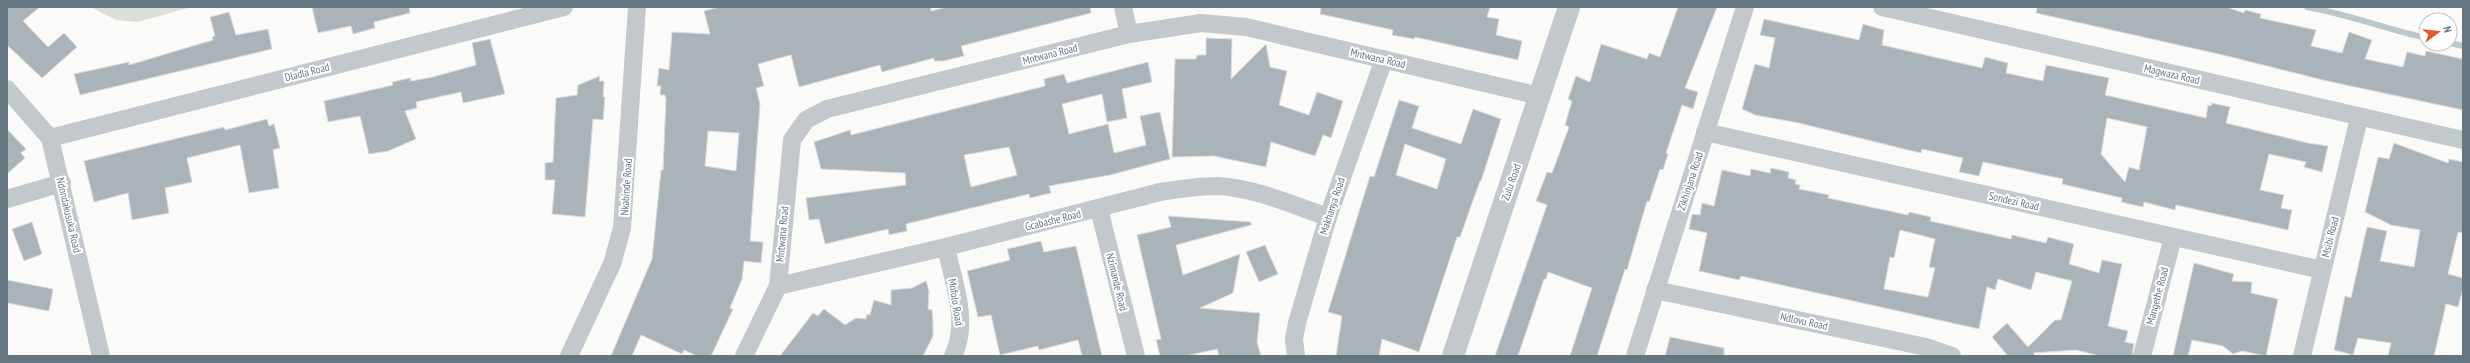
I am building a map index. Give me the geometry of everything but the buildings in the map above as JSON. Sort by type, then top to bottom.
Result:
[{"type":"street","name":"Dladla Road","points":[[50,138],[564,7]]},
{"type":"street","name":"Nkabinde Road","points":[[569,356],[612,264],[622,228],[637,7]]},
{"type":"street","points":[[1123,7],[1129,34]]},
{"type":"street","name":"Zulu Road","points":[[1453,356],[1569,7]]},
{"type":"street","name":"Zikhinjana Road","points":[[1635,356],[1745,7]]},
{"type":"street","name":"Magwaza Road","points":[[1882,7],[2359,118],[2463,140]]},
{"type":"street","name":"Mntwana Road","points":[[744,356],[778,286],[792,140],[806,120],[828,110],[1129,34],[1181,24],[1230,25],[1384,59],[1540,96]]},
{"type":"street","name":"Makhanya Road","points":[[1296,356],[1294,339],[1297,323],[1328,217],[1384,59]]},
{"type":"street","name":"Ndondakusuka Road","points":[[7,89],[50,138],[62,183],[101,356]]},
{"type":"street","name":"Msibi Road","points":[[2302,356],[2359,118]]},
{"type":"street","name":"Sondezi Road","points":[[1705,132],[2322,270]]},
{"type":"street","points":[[7,199],[62,183]]},
{"type":"street","name":"Gcabashe Road","points":[[778,286],[946,247],[1099,209],[1160,192],[1219,186],[1244,190],[1328,217]]},
{"type":"street","name":"Nzimande Road","points":[[1099,209],[1136,356]]},
{"type":"street","name":"Mangethe Road","points":[[2142,356],[2173,237]]},
{"type":"street","name":"Mofolo Road","points":[[946,247],[961,326],[960,340],[953,356]]},
{"type":"street","name":"Ndlovu Road","points":[[1655,290],[1926,347],[1952,356]]},
{"type":"shaded area","points":[[91,7],[192,7],[137,22],[116,20]]},
{"type":"waterway","points":[[2307,7],[2418,36]]},
{"type":"waterway","points":[[2458,45],[2463,46]]}]
